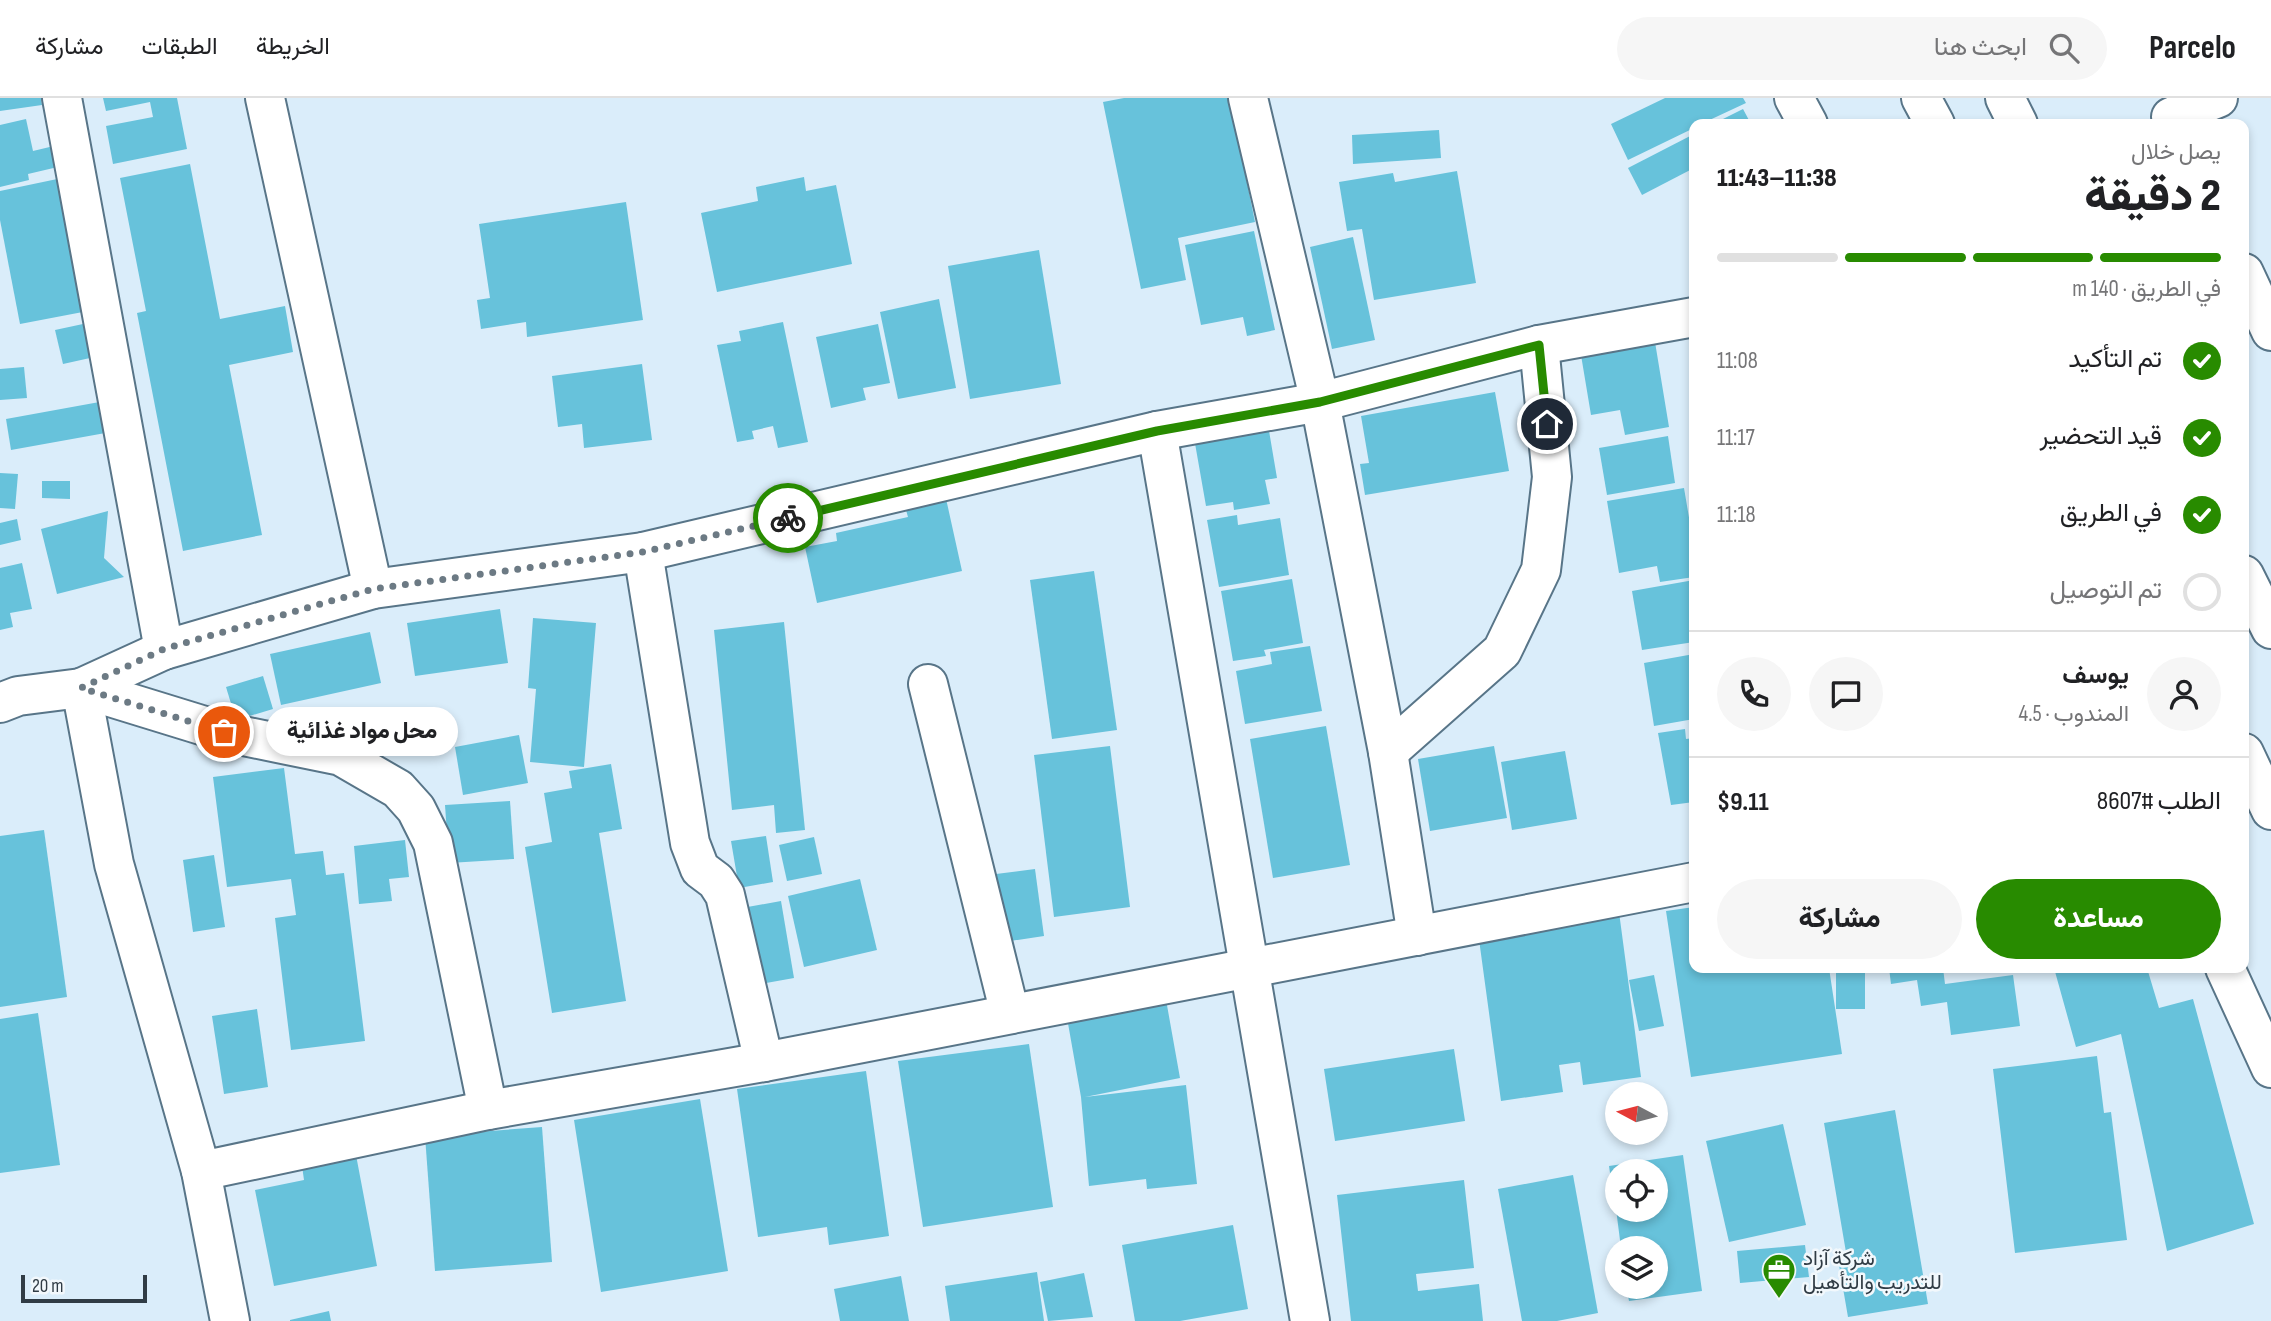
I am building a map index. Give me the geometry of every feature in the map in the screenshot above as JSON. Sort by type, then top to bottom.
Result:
[{"type":"main road","points":[[62,98],[164,649]]},
{"type":"main road","points":[[265,98],[373,589]]},
{"type":"main road","points":[[1248,98],[1320,402],[1388,752],[1417,936]]},
{"type":"main road","points":[[1794,98],[1805,119]]},
{"type":"main road","points":[[1921,98],[1932,119]]},
{"type":"main road","points":[[2005,98],[2016,119]]},
{"type":"main road","points":[[2168,113],[2218,98]]},
{"type":"main road","points":[[2249,284],[2271,331]]},
{"type":"main road","points":[[0,703],[18,696],[81,688],[164,649],[373,589],[643,552],[1157,431],[1320,402],[1539,345],[1689,318]]},
{"type":"main road","points":[[1388,752],[1502,651],[1541,570],[1552,477],[1539,345]]},
{"type":"main road","points":[[1157,431],[1310,1321]]},
{"type":"main road","points":[[643,552],[690,843],[700,869],[716,881],[725,895],[764,1062]]},
{"type":"main road","points":[[2249,585],[2271,629]]},
{"type":"main road","points":[[928,684],[1010,1014]]},
{"type":"main road","points":[[81,688],[224,732],[341,756],[398,789],[416,809],[433,843],[488,1110]]},
{"type":"main road","points":[[81,688],[114,864],[201,1171],[230,1321]]},
{"type":"main road","points":[[2249,764],[2271,810]]},
{"type":"main road","points":[[201,1171],[488,1110],[764,1062],[1689,883]]},
{"type":"main road","points":[[2227,973],[2271,1068]]},
{"type":"building","points":[[0,98],[41,98],[42,105],[0,111]]},
{"type":"building","points":[[103,98],[177,98],[187,149],[113,164],[106,126],[153,117],[150,102],[106,111]]},
{"type":"building","points":[[1124,98],[1230,98],[1255,222],[1178,238],[1186,280],[1141,289],[1103,102]]},
{"type":"building","points":[[1665,98],[1743,98],[1746,103],[1712,119],[1689,119],[1689,130],[1628,160],[1611,124]]},
{"type":"building","points":[[1743,109],[1748,119],[1723,119]]},
{"type":"building","points":[[26,119],[33,151],[58,145],[62,166],[28,174],[29,180],[0,187],[0,125]]},
{"type":"building","points":[[1439,130],[1441,158],[1353,164],[1352,135]]},
{"type":"building","points":[[1689,137],[1689,171],[1642,195],[1628,168]]},
{"type":"building","points":[[190,164],[220,319],[285,306],[293,352],[229,365],[262,535],[183,551],[137,313],[146,311],[120,178]]},
{"type":"building","points":[[1457,171],[1476,283],[1374,300],[1362,229],[1347,231],[1339,182],[1393,173],[1395,182]]},
{"type":"building","points":[[804,177],[806,191],[836,185],[852,264],[717,292],[701,213],[758,201],[756,187]]},
{"type":"building","points":[[62,178],[88,311],[20,324],[0,220],[0,191]]},
{"type":"building","points":[[626,202],[643,320],[527,337],[526,322],[481,329],[477,300],[490,298],[479,224]]},
{"type":"building","points":[[1254,231],[1275,330],[1247,336],[1243,317],[1201,325],[1185,245]]},
{"type":"building","points":[[1353,237],[1375,340],[1332,349],[1310,247]]},
{"type":"building","points":[[1039,250],[1061,384],[970,399],[948,266]]},
{"type":"building","points":[[939,299],[956,388],[898,399],[880,312]]},
{"type":"building","points":[[783,322],[808,442],[778,448],[773,426],[752,431],[754,439],[737,442],[717,345],[741,341],[739,331]]},
{"type":"building","points":[[83,324],[90,358],[63,364],[55,330]]},
{"type":"building","points":[[878,324],[890,383],[863,388],[866,400],[831,408],[816,337]]},
{"type":"building","points":[[1655,342],[1669,427],[1625,435],[1620,410],[1591,415],[1581,355]]},
{"type":"building","points":[[642,364],[652,440],[584,448],[582,424],[558,427],[552,376]]},
{"type":"building","points":[[24,367],[27,398],[0,400],[0,369]]},
{"type":"building","points":[[1495,392],[1509,471],[1365,495],[1360,464],[1369,463],[1361,416]]},
{"type":"building","points":[[105,401],[111,432],[11,450],[6,419]]},
{"type":"building","points":[[1267,419],[1277,478],[1265,480],[1270,504],[1234,510],[1233,502],[1206,506],[1193,432]]},
{"type":"building","points":[[1668,436],[1675,483],[1607,495],[1599,448]]},
{"type":"building","points":[[0,473],[18,474],[15,509],[0,508]]},
{"type":"building","points":[[42,481],[70,481],[70,499],[42,498]]},
{"type":"building","points":[[1684,488],[1689,518],[1689,578],[1660,582],[1657,566],[1619,573],[1607,501]]},
{"type":"building","points":[[945,494],[962,571],[817,603],[805,547],[837,541],[836,533],[908,517],[904,503]]},
{"type":"building","points":[[108,511],[104,558],[124,577],[57,594],[41,529]]},
{"type":"building","points":[[1237,515],[1238,525],[1280,518],[1289,575],[1219,587],[1207,520]]},
{"type":"building","points":[[17,519],[21,540],[0,545],[0,523]]},
{"type":"building","points":[[22,563],[32,609],[10,613],[13,627],[0,630],[0,568]]},
{"type":"building","points":[[1094,571],[1117,730],[1052,739],[1030,580]]},
{"type":"building","points":[[1292,579],[1303,643],[1264,650],[1266,656],[1233,661],[1221,591]]},
{"type":"building","points":[[1689,581],[1689,643],[1642,650],[1632,591]]},
{"type":"building","points":[[500,609],[508,663],[415,676],[407,623]]},
{"type":"building","points":[[533,618],[596,623],[584,767],[530,762],[536,689],[528,688]]},
{"type":"building","points":[[784,622],[805,830],[776,833],[774,805],[732,810],[714,630]]},
{"type":"building","points":[[370,632],[381,683],[281,705],[270,654]]},
{"type":"building","points":[[1310,646],[1322,711],[1245,724],[1236,671],[1272,664],[1270,652]]},
{"type":"building","points":[[1689,655],[1689,720],[1654,726],[1644,663]]},
{"type":"building","points":[[263,676],[273,709],[236,720],[226,687]]},
{"type":"building","points":[[1326,726],[1350,865],[1273,878],[1250,739]]},
{"type":"building","points":[[1685,729],[1686,739],[1689,739],[1689,803],[1671,805],[1658,733]]},
{"type":"building","points":[[519,735],[528,783],[463,795],[455,747]]},
{"type":"building","points":[[1110,746],[1130,907],[1054,917],[1034,755]]},
{"type":"building","points":[[1494,746],[1507,818],[1430,831],[1418,759]]},
{"type":"building","points":[[1565,751],[1577,819],[1512,830],[1501,762]]},
{"type":"building","points":[[611,764],[622,829],[599,833],[626,1001],[552,1013],[525,847],[552,842],[544,793],[572,788],[569,771]]},
{"type":"building","points":[[284,768],[295,854],[323,851],[326,875],[344,873],[365,1041],[291,1050],[275,918],[296,915],[291,879],[227,887],[213,777]]},
{"type":"building","points":[[510,801],[514,859],[449,863],[445,805]]},
{"type":"building","points":[[44,830],[67,997],[0,1007],[0,836]]},
{"type":"building","points":[[766,836],[773,882],[739,888],[731,841]]},
{"type":"building","points":[[814,837],[822,874],[787,881],[779,845]]},
{"type":"building","points":[[405,840],[409,877],[389,879],[392,901],[359,904],[354,846]]},
{"type":"building","points":[[214,855],[225,927],[193,932],[183,860]]},
{"type":"building","points":[[1035,869],[1044,936],[997,943],[988,875]]},
{"type":"building","points":[[860,879],[877,950],[804,967],[788,896]]},
{"type":"building","points":[[781,901],[794,978],[755,985],[742,908]]},
{"type":"building","points":[[1689,908],[1689,973],[1830,973],[1842,1054],[1691,1077],[1666,911]]},
{"type":"building","points":[[1619,912],[1641,1077],[1583,1085],[1580,1062],[1559,1065],[1563,1092],[1501,1101],[1478,932]]},
{"type":"building","points":[[1836,973],[1865,973],[1865,1009],[1836,1009]]},
{"type":"building","points":[[1890,973],[1944,973],[1945,984],[2013,975],[2020,1026],[1951,1035],[1947,1002],[1921,1006],[1917,980],[1891,984]]},
{"type":"building","points":[[2055,973],[2148,973],[2159,1008],[2193,999],[2254,1224],[2167,1251],[2121,1034],[2076,1047]]},
{"type":"building","points":[[1654,975],[1664,1026],[1639,1031],[1629,980]]},
{"type":"building","points":[[1165,994],[1180,1078],[1085,1097],[1186,1085],[1197,1184],[1147,1189],[1146,1179],[1089,1186],[1081,1097],[1066,1012]]},
{"type":"building","points":[[257,1009],[268,1087],[224,1094],[212,1016]]},
{"type":"building","points":[[38,1013],[60,1165],[0,1173],[0,1019]]},
{"type":"building","points":[[1029,1044],[1053,1207],[923,1227],[898,1061]]},
{"type":"building","points":[[1454,1049],[1465,1121],[1335,1141],[1324,1069]]},
{"type":"building","points":[[2097,1056],[2104,1113],[2111,1112],[2127,1240],[2015,1253],[1993,1069]]},
{"type":"building","points":[[866,1071],[889,1236],[829,1245],[827,1227],[758,1237],[737,1089]]},
{"type":"building","points":[[700,1099],[728,1271],[601,1292],[574,1120]]},
{"type":"building","points":[[1895,1110],[1928,1304],[1848,1317],[1839,1265],[1848,1264],[1824,1123]]},
{"type":"building","points":[[1783,1124],[1806,1225],[1729,1242],[1706,1141]]},
{"type":"building","points":[[542,1127],[552,1262],[435,1271],[425,1136]]},
{"type":"building","points":[[356,1155],[377,1266],[274,1286],[255,1190],[304,1180],[302,1166]]},
{"type":"building","points":[[1683,1155],[1702,1291],[1668,1296],[1668,1236],[1619,1236],[1618,1222],[1668,1222],[1668,1159],[1656,1159]]},
{"type":"building","points":[[1573,1175],[1598,1313],[1557,1321],[1522,1321],[1498,1189]]},
{"type":"building","points":[[1464,1180],[1474,1268],[1416,1274],[1418,1291],[1479,1284],[1483,1321],[1351,1321],[1337,1195]]},
{"type":"building","points":[[1233,1225],[1248,1309],[1180,1321],[1135,1321],[1122,1245]]},
{"type":"building","points":[[1805,1245],[1809,1277],[1740,1283],[1737,1251]]},
{"type":"building","points":[[1037,1272],[1044,1321],[950,1321],[945,1286]]},
{"type":"building","points":[[1084,1273],[1093,1317],[1048,1321],[1040,1282]]},
{"type":"building","points":[[901,1276],[909,1321],[840,1321],[834,1289]]},
{"type":"building","points":[[329,1311],[331,1321],[290,1321],[290,1320]]},
{"type":"way so far","points":[[224,732],[81,688],[164,649],[373,589],[643,552],[788,518]]},
{"type":"place","name":"محل مواد غذائية","points":[[224,732]]},
{"type":"place","name":"شركة آزاد للتدريب والتأهيل","points":[[1779,1300]]},
{"type":"route","points":[[788,518],[1157,431],[1320,402],[1539,345],[1547,424]]}]
